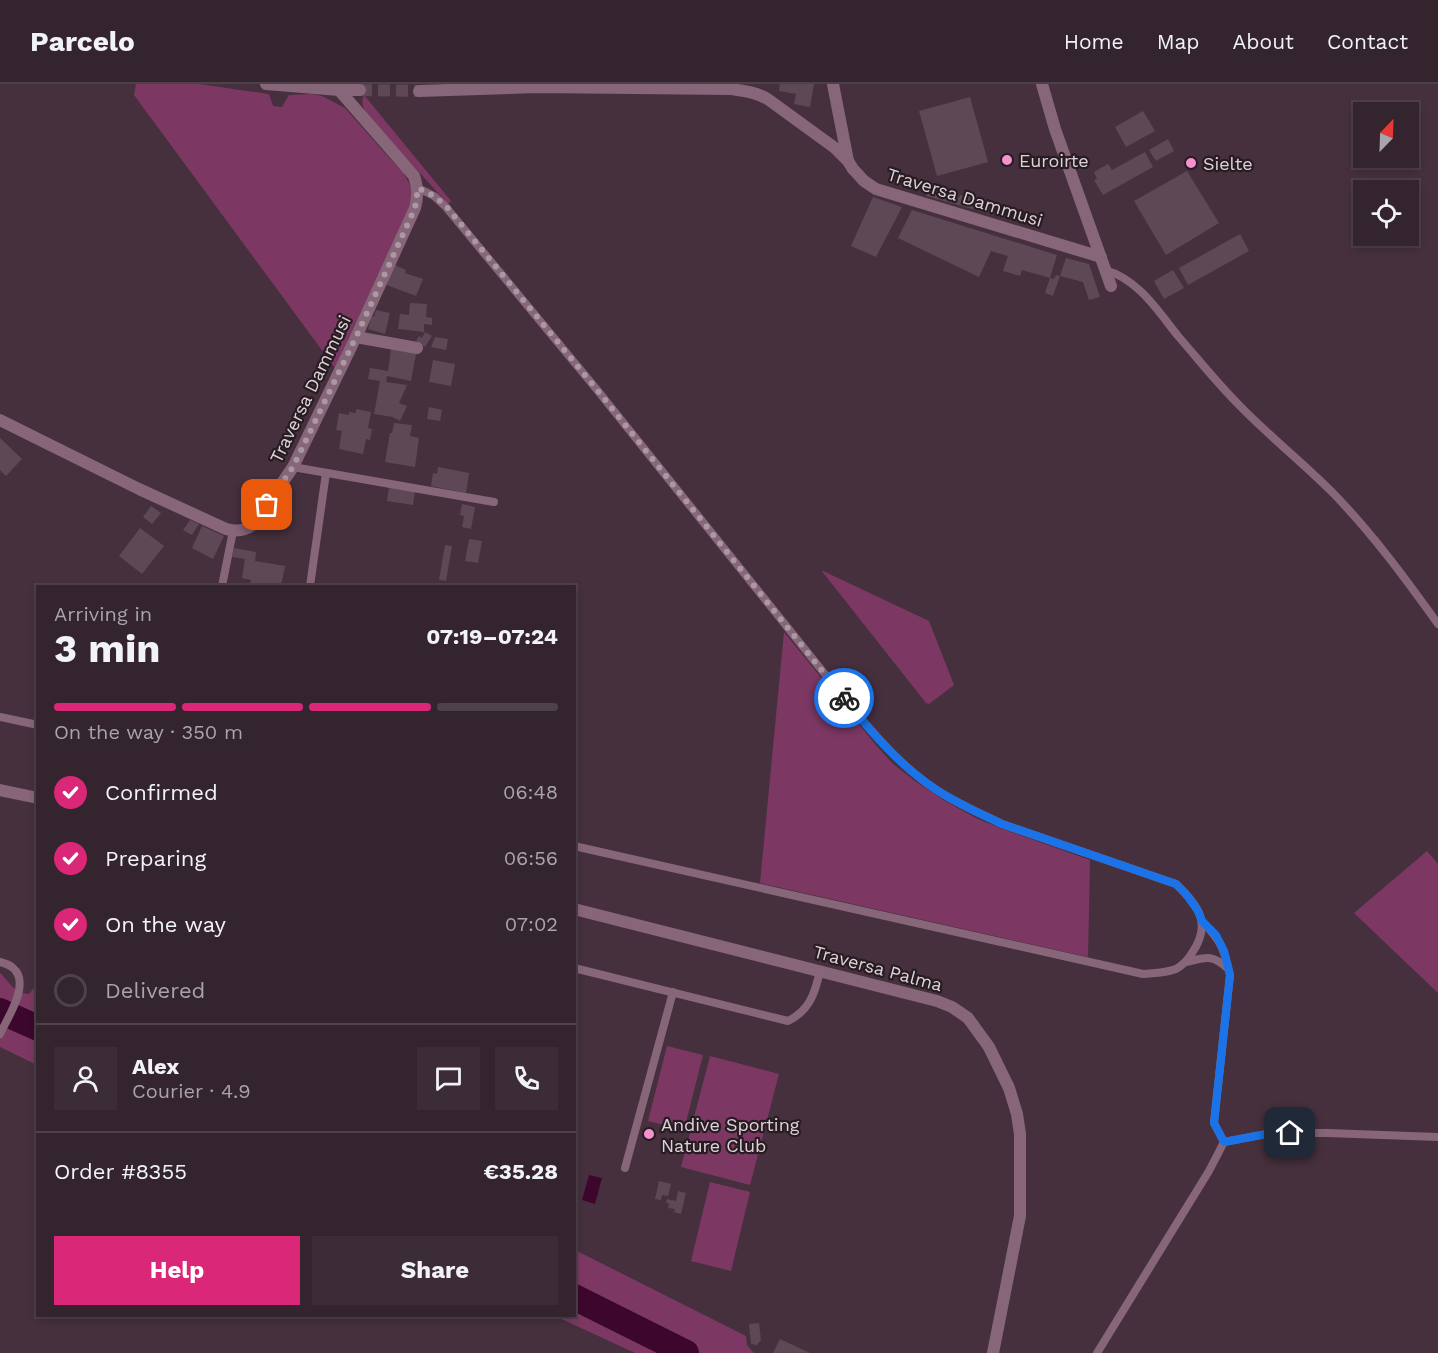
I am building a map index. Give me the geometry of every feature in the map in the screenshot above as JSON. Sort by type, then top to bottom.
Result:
[{"type":"street","points":[[266,84],[360,90]]},
{"type":"street","points":[[832,84],[848,161]]},
{"type":"street","points":[[1042,84],[1055,129],[1111,286]]},
{"type":"street","points":[[337,87],[414,176],[418,188]]},
{"type":"street","name":"Traversa Dammusi","points":[[419,91],[538,87],[747,91],[761,95],[835,148],[864,181],[876,189],[1101,257]]},
{"type":"street","name":"Traversa Dammusi","points":[[233,531],[249,528],[254,524],[293,467],[415,208],[418,188]]},
{"type":"street","points":[[356,337],[417,348]]},
{"type":"street","points":[[0,420],[139,489],[233,531]]},
{"type":"street","points":[[0,790],[36,798]]},
{"type":"street","name":"Traversa Palma","points":[[576,910],[937,1001],[952,1007],[968,1018],[989,1047],[1009,1088],[1020,1134],[1020,1216],[993,1353]]},
{"type":"lane","points":[[418,188],[434,196],[446,206],[598,391],[852,708],[893,754],[928,784],[977,813],[1002,824],[1176,884],[1198,911],[1202,921],[1202,935],[1187,962]]},
{"type":"lane","points":[[1105,270],[1117,273],[1139,290],[1239,405],[1338,499],[1384,551],[1438,624]]},
{"type":"lane","points":[[293,467],[494,502]]},
{"type":"lane","points":[[310,585],[326,473]]},
{"type":"lane","points":[[222,585],[233,531]]},
{"type":"lane","points":[[0,717],[36,725]]},
{"type":"lane","points":[[576,846],[1143,974],[1161,973],[1187,962],[1210,957],[1220,961],[1228,969]]},
{"type":"lane","points":[[1202,921],[1216,935],[1224,951],[1230,975],[1214,1123],[1224,1142]]},
{"type":"lane","points":[[0,962],[13,968],[20,978],[19,993],[0,1034]]},
{"type":"lane","points":[[576,968],[788,1021],[798,1016],[808,1005],[815,991],[820,971]]},
{"type":"lane","points":[[625,1168],[673,992]]},
{"type":"lane","points":[[1224,1142],[1272,1133],[1438,1137]]},
{"type":"lane","points":[[1097,1353],[1209,1172],[1224,1142]]},
{"type":"shaded area","points":[[136,84],[199,84],[269,94],[273,106],[282,107],[289,95],[322,96],[345,108],[403,172],[410,185],[412,199],[335,368],[134,95]]},
{"type":"shaded area","points":[[364,95],[451,201],[448,204],[368,116],[362,103]]},
{"type":"shaded area","points":[[821,570],[929,621],[954,685],[929,704],[926,703]]},
{"type":"shaded area","points":[[784,632],[875,744],[893,764],[915,781],[976,818],[1090,860],[1088,957],[760,883]]},
{"type":"shaded area","points":[[1427,851],[1438,864],[1438,993],[1354,913]]},
{"type":"shaded area","points":[[0,973],[15,989],[23,993],[29,994],[36,985],[36,1065],[0,1047]]},
{"type":"shaded area","points":[[667,1046],[703,1055],[684,1130],[648,1121]]},
{"type":"shaded area","points":[[710,1056],[779,1074],[750,1185],[681,1167]]},
{"type":"shaded area","points":[[589,1175],[602,1178],[595,1204],[582,1200]]},
{"type":"shaded area","points":[[710,1182],[750,1192],[731,1271],[691,1261]]},
{"type":"shaded area","points":[[576,1251],[746,1336],[747,1345],[754,1353],[635,1353],[557,1317],[576,1317]]},
{"type":"building","points":[[780,84],[814,84],[810,107],[794,104],[796,94],[779,91]]},
{"type":"building","points":[[970,97],[988,162],[937,176],[919,111]]},
{"type":"building","points":[[1143,111],[1155,131],[1126,147],[1115,127]]},
{"type":"building","points":[[1168,139],[1174,151],[1156,161],[1149,150]]},
{"type":"building","points":[[1145,152],[1153,167],[1103,195],[1094,180],[1097,179],[1094,172],[1108,164],[1112,170]]},
{"type":"building","points":[[1187,171],[1219,223],[1166,255],[1134,201]]},
{"type":"building","points":[[928,189],[959,198],[960,195],[965,196],[966,194],[998,203],[994,215],[926,196]]},
{"type":"building","points":[[873,197],[902,207],[876,257],[851,246]]},
{"type":"building","points":[[912,210],[1057,255],[1050,278],[1022,270],[1020,276],[1003,271],[1008,256],[991,251],[979,277],[898,238]]},
{"type":"building","points":[[1240,234],[1249,251],[1188,285],[1179,268]]},
{"type":"building","points":[[1066,258],[1089,264],[1100,297],[1089,300],[1083,282],[1060,276]]},
{"type":"building","points":[[393,264],[406,270],[405,273],[423,279],[416,296],[384,284]]},
{"type":"building","points":[[1173,270],[1184,288],[1164,299],[1154,281]]},
{"type":"building","points":[[1056,275],[1060,276],[1053,296],[1045,293],[1050,278],[1054,279]]},
{"type":"building","points":[[410,303],[427,304],[426,317],[432,318],[432,325],[424,324],[424,332],[398,329],[400,314],[409,315]]},
{"type":"building","points":[[376,310],[390,313],[385,334],[368,329]]},
{"type":"building","points":[[425,332],[432,336],[425,347],[416,341],[419,336],[422,338]]},
{"type":"building","points":[[435,337],[448,339],[446,350],[431,347]]},
{"type":"building","points":[[391,349],[416,354],[411,381],[387,376],[386,382],[407,385],[399,403],[407,406],[400,421],[393,417],[374,414],[380,381],[368,379],[370,368],[388,371]]},
{"type":"building","points":[[433,360],[455,364],[451,386],[429,382]]},
{"type":"building","points":[[429,407],[442,410],[440,421],[427,419]]},
{"type":"building","points":[[356,409],[371,412],[368,428],[372,429],[370,440],[366,439],[363,454],[339,449],[342,431],[336,430],[339,413],[349,415],[349,412],[356,413]]},
{"type":"building","points":[[394,423],[412,425],[410,436],[419,438],[415,467],[385,462]]},
{"type":"building","points":[[0,438],[22,459],[6,476],[0,470]]},
{"type":"building","points":[[438,467],[469,473],[466,493],[431,486],[433,473],[437,474]]},
{"type":"building","points":[[389,487],[415,491],[413,505],[387,501]]},
{"type":"building","points":[[462,504],[475,507],[471,529],[462,527],[464,516],[460,515]]},
{"type":"building","points":[[151,506],[161,513],[152,524],[143,517]]},
{"type":"building","points":[[190,520],[199,524],[192,535],[183,530]]},
{"type":"building","points":[[202,526],[224,536],[213,559],[192,548]]},
{"type":"building","points":[[140,528],[164,546],[142,574],[119,556]]},
{"type":"building","points":[[469,539],[482,541],[478,563],[465,561]]},
{"type":"building","points":[[445,545],[452,546],[446,581],[439,580]]},
{"type":"building","points":[[234,548],[256,552],[255,561],[285,566],[281,585],[250,584],[251,580],[242,578],[245,559],[232,557]]},
{"type":"building","points":[[659,1181],[671,1184],[668,1196],[662,1195],[661,1200],[655,1199]]},
{"type":"building","points":[[678,1191],[686,1193],[681,1214],[674,1212],[675,1209],[668,1208],[669,1203],[666,1203],[667,1199],[676,1201]]},
{"type":"building","points":[[759,1323],[761,1340],[757,1345],[751,1344],[749,1324]]},
{"type":"building","points":[[780,1339],[810,1353],[773,1353]]},
{"type":"waterway","points":[[0,1011],[36,1027]]},
{"type":"waterway","points":[[576,1298],[686,1353]]},
{"type":"tunnel","points":[[360,90],[419,91]]},
{"type":"way so far","points":[[267,505],[293,467],[356,337],[415,208],[418,188],[434,196],[446,206],[598,391],[844,698]]},
{"type":"place","name":"Euroirte","points":[[1007,160]]},
{"type":"place","name":"Sielte","points":[[1191,163]]},
{"type":"place","name":"Andive Sporting Nature Club","points":[[649,1134]]},
{"type":"route","points":[[844,698],[893,754],[919,777],[946,796],[1002,824],[1176,884],[1198,911],[1202,921],[1216,935],[1224,951],[1230,975],[1214,1123],[1224,1142],[1272,1133],[1290,1133]]}]
